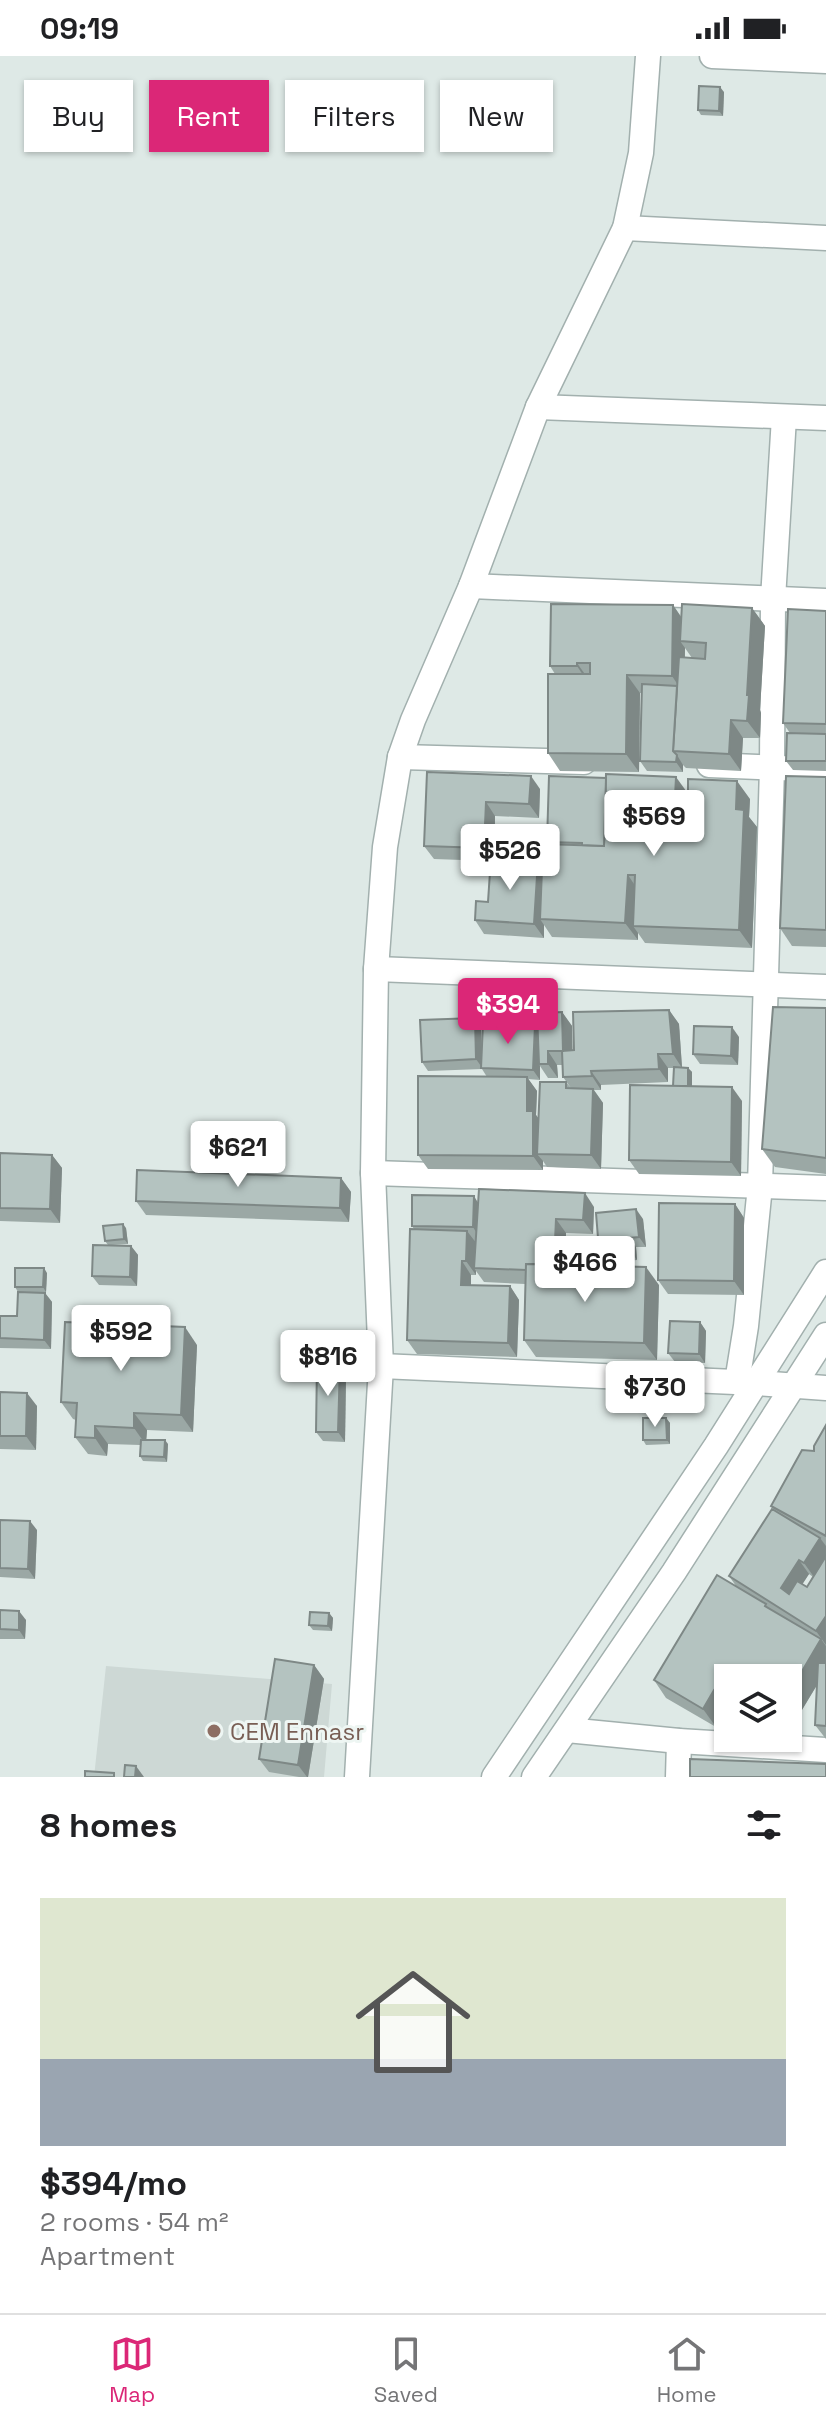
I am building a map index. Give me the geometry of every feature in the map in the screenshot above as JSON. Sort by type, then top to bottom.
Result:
[{"type":"street","points":[[357,1777],[381,1366],[373,1173],[376,969],[385,847],[400,757],[471,586],[538,407],[625,228],[641,153],[648,56]]},
{"type":"street","points":[[712,56],[826,61]]},
{"type":"street","points":[[625,228],[826,238]]},
{"type":"street","points":[[538,407],[826,418]]},
{"type":"street","points":[[747,1382],[746,1326],[760,1186],[772,767],[773,599],[784,417]]},
{"type":"street","points":[[471,586],[826,601]]},
{"type":"street","points":[[400,757],[601,762]]},
{"type":"street","points":[[679,764],[826,770]]},
{"type":"street","points":[[376,969],[826,987]]},
{"type":"street","points":[[373,1173],[826,1188]]},
{"type":"street","points":[[494,1777],[747,1382],[826,1272]]},
{"type":"street","points":[[534,1777],[674,1572],[826,1335]]},
{"type":"street","points":[[381,1366],[826,1388]]},
{"type":"street","points":[[567,1730],[714,1742]]},
{"type":"street","points":[[678,1777],[679,1741]]},
{"type":"street","points":[[802,1747],[826,1750]]},
{"type":"shaded area","name":"CEM Ennasr","points":[[106,1666],[332,1684],[324,1777],[94,1777]]},
{"type":"building","points":[[699,86],[720,87],[719,111],[698,110]]},
{"type":"building","points":[[551,604],[673,605],[672,676],[627,675],[626,754],[548,753],[548,674],[590,674],[590,663],[550,666]]},
{"type":"building","points":[[682,604],[752,608],[747,721],[731,720],[729,754],[673,751],[679,657],[705,659],[706,643],[680,641]]},
{"type":"building","points":[[788,609],[826,611],[826,724],[783,723]]},
{"type":"building","points":[[642,684],[677,686],[673,751],[677,755],[676,762],[640,761]]},
{"type":"building","points":[[787,733],[826,734],[826,761],[786,761]]},
{"type":"building","points":[[427,772],[531,776],[529,804],[486,802],[484,848],[424,846]]},
{"type":"building","points":[[606,774],[676,777],[675,797],[688,798],[688,779],[737,781],[736,809],[744,810],[739,930],[633,926],[635,875],[628,875],[625,923],[540,919],[543,844],[604,846]]},
{"type":"building","points":[[549,776],[606,778],[604,846],[547,842]]},
{"type":"building","points":[[786,776],[826,777],[826,930],[780,928]]},
{"type":"building","points":[[491,857],[538,860],[534,924],[475,920],[476,901],[488,902]]},
{"type":"building","points":[[773,1007],[826,1008],[826,1158],[762,1149]]},
{"type":"building","points":[[669,1010],[673,1054],[658,1054],[659,1069],[591,1071],[592,1076],[563,1077],[562,1051],[574,1050],[573,1012]]},
{"type":"building","points":[[562,1012],[563,1051],[548,1051],[548,1064],[539,1064],[537,1013]]},
{"type":"building","points":[[475,1018],[476,1059],[422,1062],[420,1020]]},
{"type":"building","points":[[483,1023],[535,1025],[533,1070],[481,1068]]},
{"type":"building","points":[[694,1026],[732,1027],[731,1056],[693,1054]]},
{"type":"building","points":[[674,1067],[688,1068],[688,1086],[673,1086]]},
{"type":"building","points":[[418,1076],[527,1077],[527,1111],[533,1111],[533,1156],[418,1155]]},
{"type":"building","points":[[540,1082],[566,1082],[566,1088],[593,1089],[591,1155],[537,1154]]},
{"type":"building","points":[[630,1085],[732,1087],[731,1162],[629,1160]]},
{"type":"building","points":[[0,1153],[52,1155],[50,1209],[0,1208]]},
{"type":"building","points":[[137,1170],[341,1178],[340,1208],[136,1201]]},
{"type":"building","points":[[479,1189],[585,1193],[583,1220],[556,1219],[554,1264],[526,1264],[526,1270],[474,1268]]},
{"type":"building","points":[[412,1195],[474,1196],[473,1227],[412,1226]]},
{"type":"building","points":[[659,1203],[735,1204],[734,1281],[658,1280]]},
{"type":"building","points":[[636,1209],[639,1237],[629,1238],[630,1250],[611,1252],[610,1237],[598,1238],[596,1213]]},
{"type":"building","points":[[123,1224],[124,1239],[105,1241],[103,1226]]},
{"type":"building","points":[[410,1229],[467,1231],[461,1285],[510,1286],[508,1343],[407,1340]]},
{"type":"building","points":[[93,1245],[131,1246],[130,1277],[92,1276]]},
{"type":"building","points":[[526,1264],[646,1267],[644,1343],[524,1340]]},
{"type":"building","points":[[15,1268],[44,1268],[43,1287],[15,1287]]},
{"type":"building","points":[[18,1292],[45,1293],[44,1340],[0,1338],[0,1316],[17,1316]]},
{"type":"building","points":[[670,1321],[700,1322],[699,1354],[668,1353]]},
{"type":"building","points":[[65,1322],[185,1327],[181,1415],[134,1413],[134,1428],[95,1426],[95,1438],[75,1437],[77,1403],[61,1402]]},
{"type":"building","points":[[317,1364],[340,1364],[338,1432],[316,1432]]},
{"type":"building","points":[[0,1392],[27,1393],[26,1436],[0,1436]]},
{"type":"building","points":[[643,1418],[666,1418],[667,1440],[643,1440]]},
{"type":"building","points":[[826,1425],[826,1536],[771,1506],[802,1450],[814,1451]]},
{"type":"building","points":[[141,1440],[165,1440],[164,1457],[140,1456]]},
{"type":"building","points":[[772,1509],[820,1538],[804,1563],[799,1560],[781,1588],[789,1594],[797,1581],[807,1587],[826,1556],[826,1616],[816,1631],[729,1576]]},
{"type":"building","points":[[0,1520],[30,1521],[28,1569],[0,1568]]},
{"type":"building","points":[[717,1575],[821,1639],[802,1671],[802,1664],[714,1664],[714,1690],[703,1709],[654,1680]]},
{"type":"building","points":[[0,1610],[19,1611],[19,1630],[0,1629]]},
{"type":"building","points":[[310,1612],[329,1613],[328,1626],[309,1625]]},
{"type":"building","points":[[275,1659],[314,1665],[298,1765],[259,1759]]},
{"type":"building","points":[[818,1663],[826,1663],[826,1726],[815,1725]]},
{"type":"building","points":[[690,1759],[826,1764],[826,1777],[690,1777]]},
{"type":"building","points":[[125,1765],[136,1766],[135,1777],[124,1777]]},
{"type":"building","points":[[85,1771],[114,1773],[114,1777],[85,1777]]},
{"type":"place","name":"CEM Ennasr","points":[[214,1731]]}]
